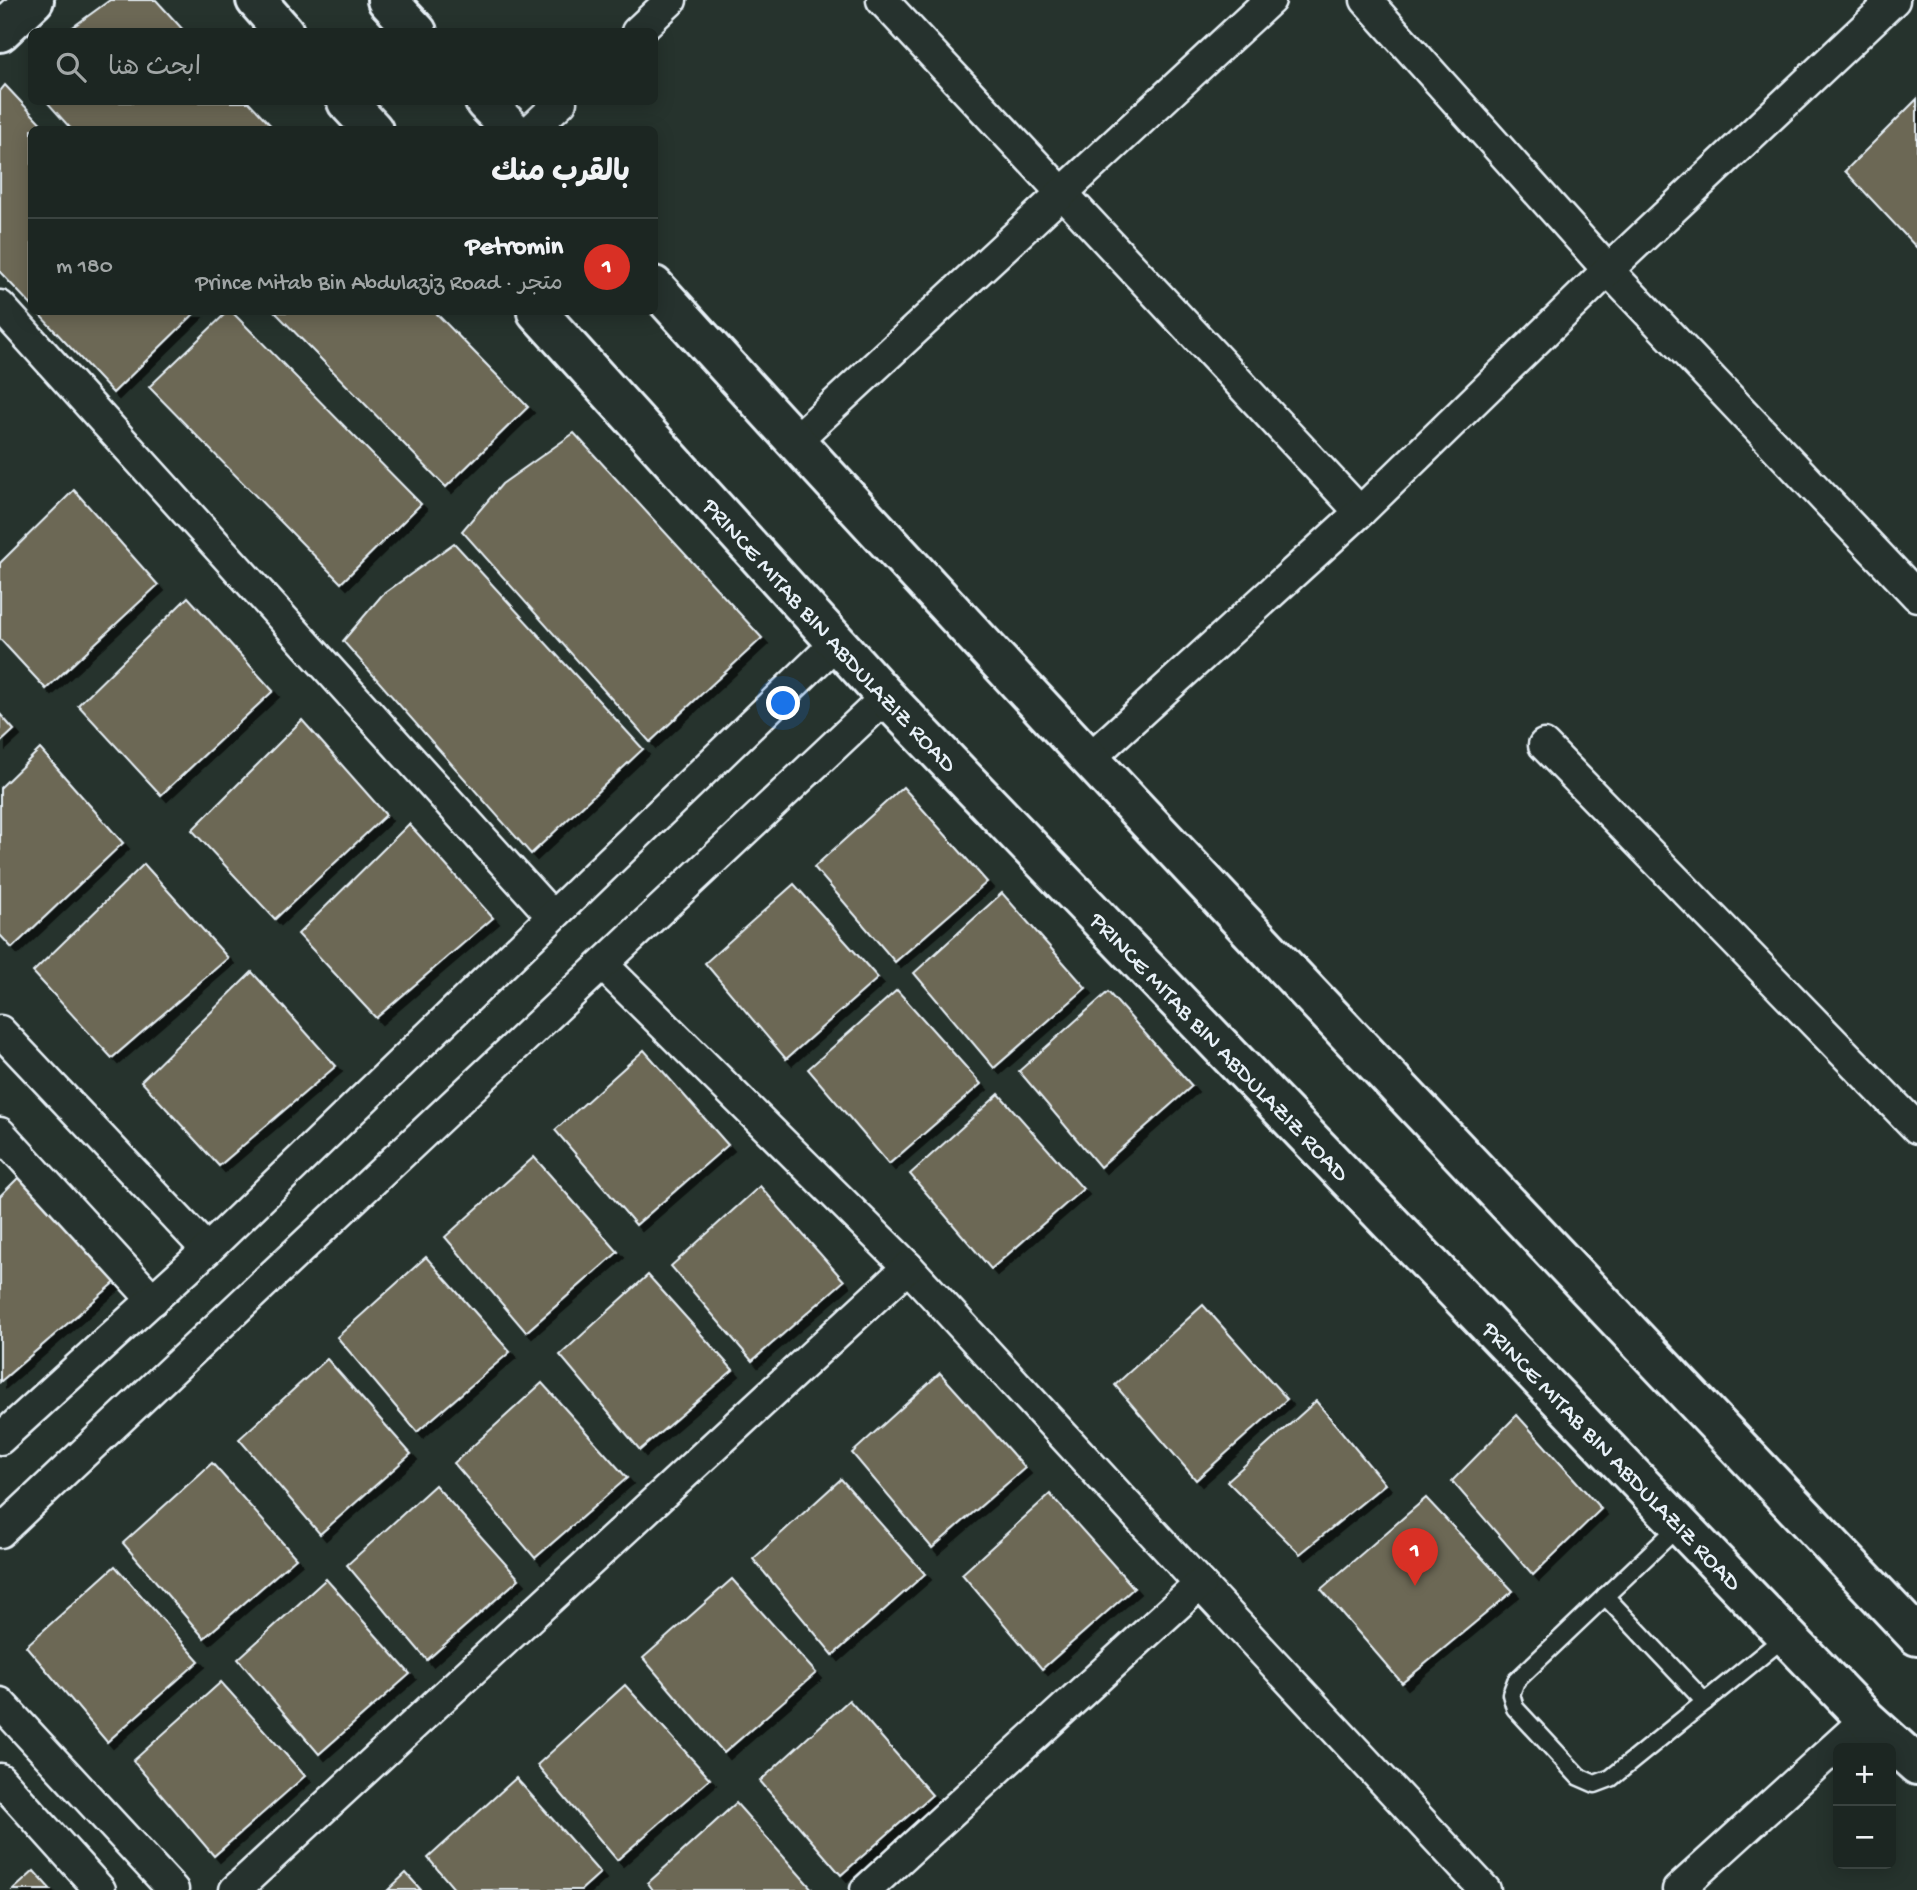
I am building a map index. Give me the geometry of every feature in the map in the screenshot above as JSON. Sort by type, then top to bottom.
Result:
[{"type":"main road","points":[[0,32],[34,0]]},
{"type":"main road","points":[[256,0],[280,28]]},
{"type":"main road","points":[[387,0],[413,28]]},
{"type":"main road","points":[[350,105],[369,126]]},
{"type":"main road","points":[[488,105],[508,126]]},
{"type":"main road","points":[[658,290],[1090,758],[1917,1636]]},
{"type":"main road","name":"PRINCE MITAB BIN ABDULAZIZ ROAD","points":[[540,315],[886,697],[1866,1719],[1917,1765]]},
{"type":"street","points":[[641,28],[671,0]]},
{"type":"street","points":[[882,0],[1360,512]]},
{"type":"street","points":[[795,441],[1270,0]]},
{"type":"street","points":[[1366,0],[1608,271],[1917,596]]},
{"type":"street","points":[[1090,758],[1360,512],[1608,271],[1894,0]]},
{"type":"street","points":[[535,126],[558,105]]},
{"type":"street","points":[[0,306],[552,916]]},
{"type":"street","points":[[0,1438],[207,1250],[837,642]]},
{"type":"street","points":[[0,1532],[886,697]]},
{"type":"street","points":[[1544,745],[1917,1128]]},
{"type":"street","points":[[603,965],[908,1267],[1485,1890]]},
{"type":"street","points":[[0,1031],[207,1250]]},
{"type":"street","points":[[0,1133],[153,1300]]},
{"type":"street","points":[[234,1890],[908,1267]]},
{"type":"street","points":[[866,1890],[1199,1584]]},
{"type":"street","points":[[0,1703],[173,1890]]},
{"type":"street","points":[[1678,1890],[1866,1719]]},
{"type":"street","points":[[0,1779],[100,1890]]},
{"type":"lane","points":[[1680,1525],[1516,1681],[1511,1694],[1515,1708],[1579,1777],[1595,1784],[1611,1778],[1786,1636]]},
{"type":"lane","points":[[1605,1596],[1705,1702]]},
{"type":"building","points":[[110,0],[156,0],[181,28],[72,28]]},
{"type":"building","points":[[5,85],[43,126],[28,126],[28,302],[0,272],[0,91]]},
{"type":"building","points":[[1917,99],[1917,248],[1845,171]]},
{"type":"building","points":[[50,105],[252,105],[271,126],[68,126]]},
{"type":"building","points":[[40,315],[193,315],[113,393]]},
{"type":"building","points":[[224,315],[235,315],[421,504],[341,583],[149,387]]},
{"type":"building","points":[[278,315],[438,315],[528,407],[446,487]]},
{"type":"building","points":[[574,433],[762,638],[650,742],[462,531],[502,484]]},
{"type":"building","points":[[74,490],[158,585],[46,689],[0,639],[0,563]]},
{"type":"building","points":[[454,543],[643,749],[531,854],[343,641],[382,595]]},
{"type":"building","points":[[188,597],[273,691],[161,795],[78,705]]},
{"type":"building","points":[[0,714],[14,730],[0,743]]},
{"type":"building","points":[[302,720],[386,815],[275,919],[192,830]]},
{"type":"building","points":[[40,749],[123,843],[12,948],[0,935],[0,788]]},
{"type":"building","points":[[903,787],[987,882],[895,962],[814,867]]},
{"type":"building","points":[[409,824],[493,918],[376,1018],[298,934]]},
{"type":"building","points":[[144,864],[228,958],[112,1058],[33,972]]},
{"type":"building","points":[[794,884],[878,978],[786,1059],[705,963]]},
{"type":"building","points":[[1002,893],[1086,988],[994,1068],[914,973]]},
{"type":"building","points":[[252,972],[336,1066],[219,1166],[141,1081]]},
{"type":"building","points":[[897,990],[981,1084],[889,1164],[808,1069]]},
{"type":"building","points":[[1108,992],[1192,1086],[1100,1167],[1019,1071]]},
{"type":"building","points":[[644,1050],[728,1145],[636,1225],[555,1130]]},
{"type":"building","points":[[999,1094],[1083,1189],[991,1269],[910,1174]]},
{"type":"building","points":[[534,1157],[618,1252],[526,1332],[445,1237]]},
{"type":"building","points":[[20,1176],[119,1279],[0,1382],[0,1196]]},
{"type":"building","points":[[760,1186],[844,1281],[752,1361],[671,1266]]},
{"type":"building","points":[[426,1257],[510,1352],[417,1432],[337,1337]]},
{"type":"building","points":[[648,1275],[733,1370],[640,1450],[560,1355]]},
{"type":"building","points":[[1203,1305],[1287,1399],[1196,1480],[1115,1385]]},
{"type":"building","points":[[327,1359],[411,1454],[320,1534],[239,1439]]},
{"type":"building","points":[[940,1373],[1025,1468],[932,1548],[852,1453]]},
{"type":"building","points":[[542,1383],[627,1478],[535,1558],[454,1463]]},
{"type":"building","points":[[1316,1401],[1385,1484],[1300,1554],[1227,1481]]},
{"type":"building","points":[[1517,1415],[1601,1509],[1533,1575],[1452,1481]]},
{"type":"building","points":[[212,1463],[296,1558],[204,1638],[123,1543]]},
{"type":"building","points":[[841,1479],[925,1574],[833,1655],[753,1559]]},
{"type":"building","points":[[435,1485],[519,1579],[427,1660],[347,1565]]},
{"type":"building","points":[[1050,1494],[1134,1588],[1042,1669],[962,1574]]},
{"type":"building","points":[[1426,1498],[1513,1591],[1402,1683],[1321,1589]]},
{"type":"building","points":[[115,1566],[199,1661],[107,1742],[26,1646]]},
{"type":"building","points":[[326,1579],[410,1674],[319,1754],[238,1659]]},
{"type":"building","points":[[732,1579],[816,1673],[724,1753],[643,1658]]},
{"type":"building","points":[[221,1682],[305,1776],[214,1856],[133,1761]]},
{"type":"building","points":[[625,1685],[710,1779],[617,1860],[537,1765]]},
{"type":"building","points":[[849,1700],[932,1795],[841,1875],[760,1781]]},
{"type":"building","points":[[516,1778],[600,1873],[581,1890],[455,1890],[428,1858]]},
{"type":"building","points":[[736,1803],[813,1890],[653,1890],[648,1883]]},
{"type":"building","points":[[34,1871],[51,1890],[13,1890]]},
{"type":"building","points":[[406,1873],[421,1890],[388,1890]]},
{"type":"place","name":"Petromin","points":[[1415,1586]]}]
